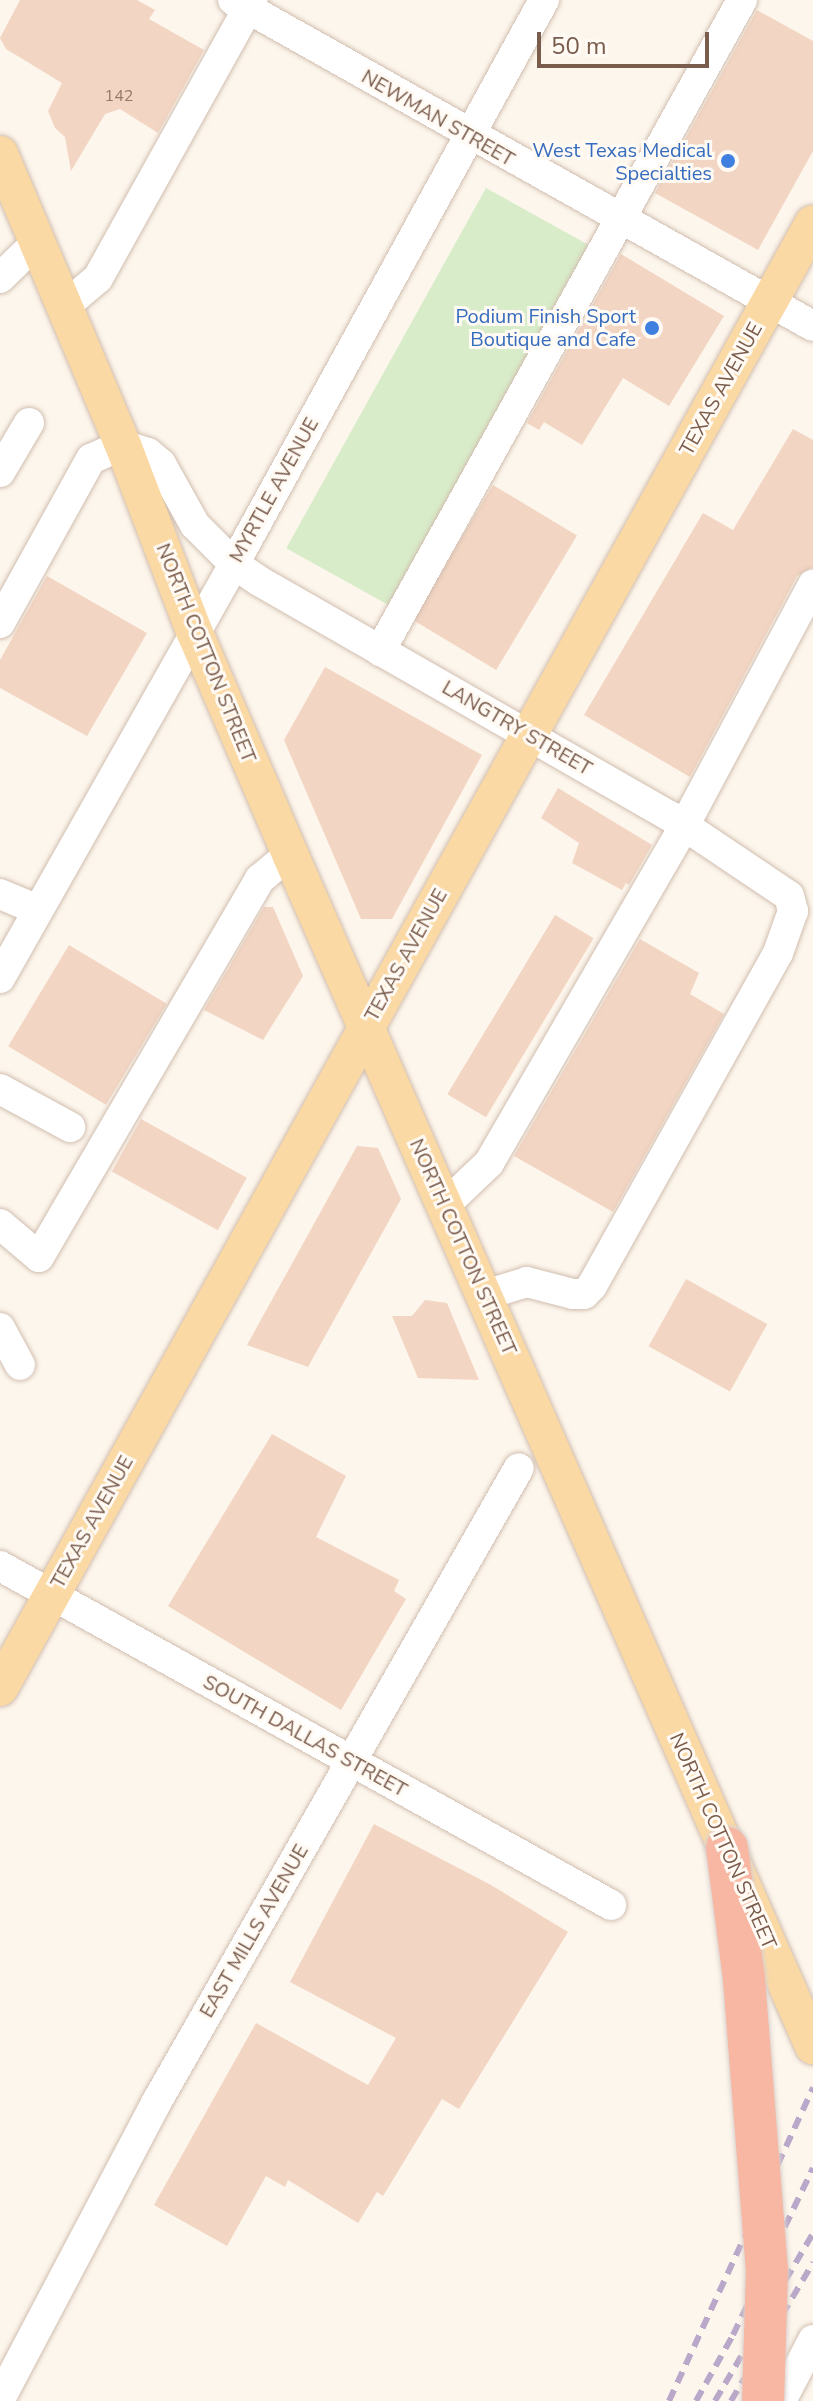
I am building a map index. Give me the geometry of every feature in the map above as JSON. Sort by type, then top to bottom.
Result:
[{"type":"highway","points":[[727,1848],[744,1979],[767,2269],[763,2401]]},
{"type":"main road","name":"NORTH COTTON STREET","points":[[0,154],[123,445],[194,631],[813,2046]]},
{"type":"main road","name":"TEXAS AVENUE","points":[[0,1688],[813,223]]},
{"type":"street","name":"MYRTLE AVENUE","points":[[0,978],[234,564],[544,0]]},
{"type":"street","points":[[380,651],[742,0]]},
{"type":"street","name":"NEWMAN STREET","points":[[245,3],[468,135],[813,326]]},
{"type":"street","points":[[65,306],[98,278],[245,3]]},
{"type":"street","points":[[0,278],[38,241]]},
{"type":"street","points":[[0,472],[29,423]]},
{"type":"street","points":[[0,623],[91,459],[123,445]]},
{"type":"street","name":"NORTH COTTON STREET","points":[[123,445],[148,453],[161,464],[188,516],[234,564]]},
{"type":"street","name":"LANGTRY STREET","points":[[234,564],[380,651],[529,734],[783,890],[792,904],[778,953],[592,1286],[584,1294],[573,1294],[527,1282],[485,1295]]},
{"type":"street","points":[[446,1204],[489,1163],[683,828],[813,585]]},
{"type":"street","points":[[0,1224],[39,1257],[260,879],[290,854]]},
{"type":"street","points":[[0,894],[38,910]]},
{"type":"street","points":[[0,1089],[70,1127]]},
{"type":"street","points":[[0,1328],[20,1365]]},
{"type":"street","name":"EAST MILLS AVENUE","points":[[0,2399],[156,2103],[519,1468]]},
{"type":"street","name":"SOUTH DALLAS STREET","points":[[0,1566],[611,1905]]},
{"type":"street","points":[[781,2401],[813,2340]]},
{"type":"green space","points":[[486,188],[591,246],[391,607],[286,548]]},
{"type":"building","points":[[20,0],[137,0],[155,10],[149,19],[204,50],[158,133],[120,109],[105,114],[71,171],[65,137],[55,128],[48,111],[62,83],[6,49],[0,38]]},
{"type":"building","points":[[757,10],[813,41],[813,151],[758,250],[655,193]]},
{"type":"building","points":[[621,254],[724,316],[669,406],[623,378],[582,445],[544,422],[539,430],[527,423]]},
{"type":"building","points":[[793,429],[813,440],[813,567],[797,576],[690,777],[584,715],[703,513],[733,530]]},
{"type":"building","points":[[493,485],[577,535],[496,670],[412,620]]},
{"type":"building","points":[[47,576],[147,633],[87,736],[0,688],[0,660]]},
{"type":"building","points":[[325,667],[482,755],[392,919],[361,919],[284,740]]},
{"type":"building","points":[[558,788],[652,845],[629,885],[626,883],[622,890],[572,863],[579,843],[541,818]]},
{"type":"building","points":[[264,907],[273,907],[303,976],[263,1040],[204,1010]]},
{"type":"building","points":[[555,915],[594,938],[486,1117],[447,1094]]},
{"type":"building","points":[[640,939],[699,973],[690,994],[724,1014],[613,1212],[514,1156]]},
{"type":"building","points":[[69,945],[167,1004],[106,1105],[8,1046]]},
{"type":"building","points":[[141,1119],[247,1178],[218,1230],[112,1171]]},
{"type":"building","points":[[357,1146],[378,1148],[401,1199],[308,1367],[247,1345]]},
{"type":"building","points":[[686,1279],[767,1324],[730,1391],[649,1346]]},
{"type":"building","points":[[425,1300],[447,1303],[479,1380],[418,1378],[392,1316],[412,1316]]},
{"type":"building","points":[[272,1434],[346,1476],[316,1537],[399,1580],[394,1591],[406,1599],[341,1710],[168,1606]]},
{"type":"building","points":[[374,1824],[491,1885],[568,1932],[459,2109],[442,2099],[383,2196],[377,2192],[358,2223],[288,2180],[285,2187],[266,2176],[227,2246],[154,2205],[256,2023],[368,2085],[396,2038],[290,1982]]},
{"type":"railway","points":[[669,2401],[813,2088]]},
{"type":"railway","points":[[696,2401],[733,2335],[813,2168]]},
{"type":"railway","points":[[715,2401],[813,2233]]},
{"type":"railway","points":[[731,2401],[813,2263]]},
{"type":"place","name":"West Texas Medical Specialties","points":[[728,161]]},
{"type":"place","name":"Podium Finish Sport Boutique and Cafe","points":[[652,328]]}]
